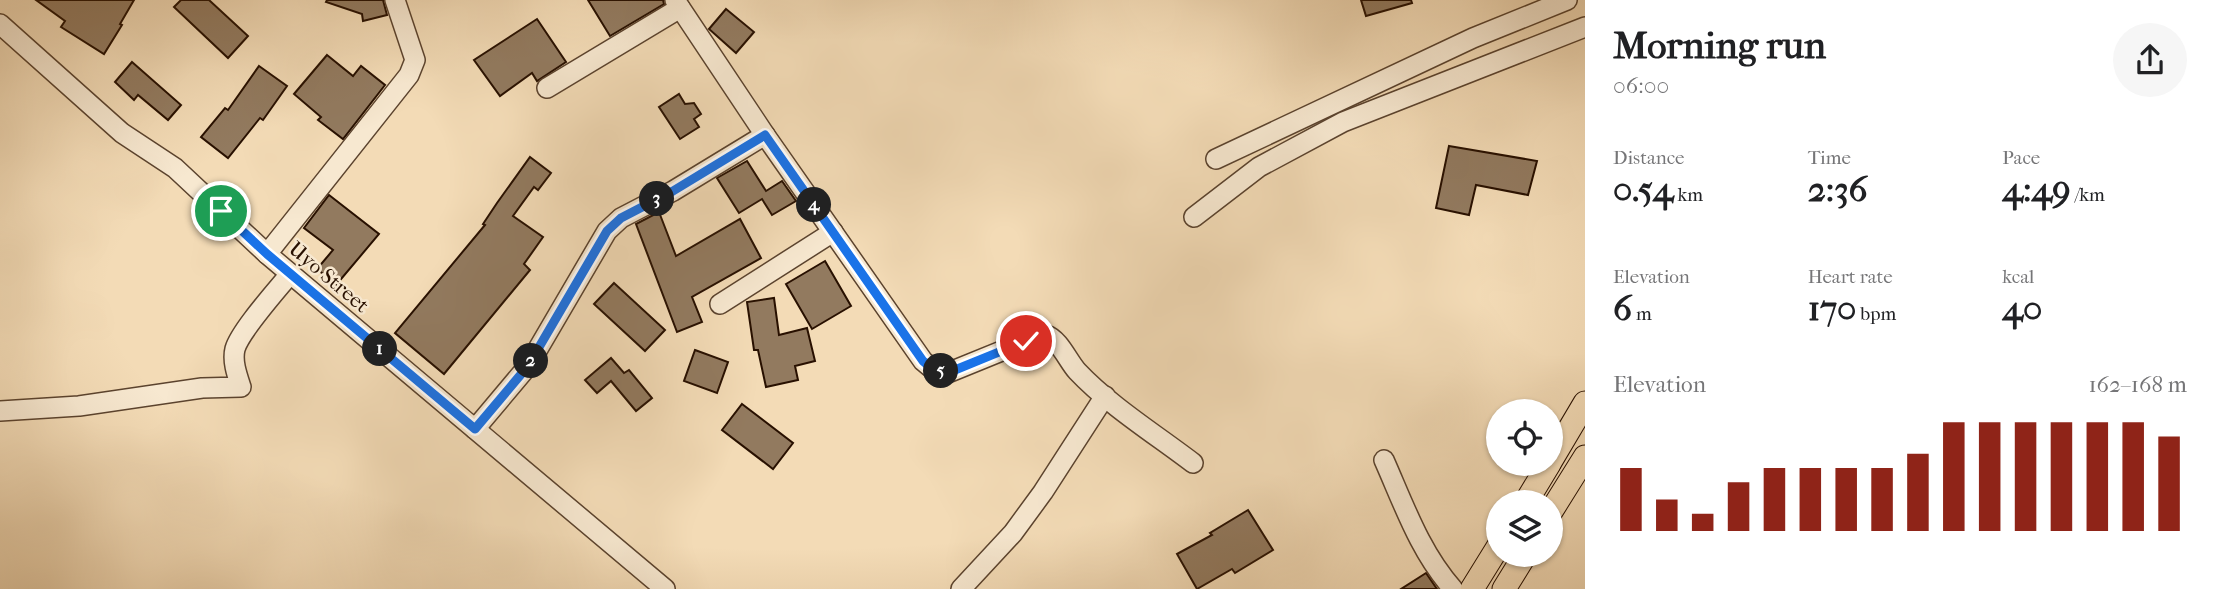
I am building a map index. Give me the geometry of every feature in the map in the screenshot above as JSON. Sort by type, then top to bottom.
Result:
[{"type":"main road","points":[[1563,441],[1585,402]]},
{"type":"main road","points":[[1563,463],[1582,469],[1563,495]]},
{"type":"main road","points":[[1472,589],[1486,566]]},
{"type":"main road","points":[[1504,589],[1518,567]]},
{"type":"street","points":[[267,254],[409,75],[415,60],[396,0]]},
{"type":"street","points":[[1216,159],[1473,38],[1567,0]]},
{"type":"street","points":[[547,89],[678,4],[765,135],[923,361],[935,371],[950,372],[1037,334],[1046,335],[1055,340],[1078,372],[1105,396],[1193,463]]},
{"type":"street","name":"Uyo Street","points":[[0,24],[122,133],[175,169],[290,274],[665,589]]},
{"type":"street","points":[[1194,217],[1259,167],[1342,122],[1585,27]]},
{"type":"street","points":[[475,429],[528,366],[607,231],[621,218],[673,191],[765,135]]},
{"type":"street","points":[[720,304],[833,232]]},
{"type":"street","points":[[0,411],[79,406],[202,388],[241,387],[234,364],[234,351],[240,338],[290,274]]},
{"type":"street","points":[[961,589],[1013,533],[1105,396]]},
{"type":"street","points":[[1384,460],[1421,544],[1437,571],[1453,589]]},
{"type":"building","points":[[36,0],[134,0],[104,54],[61,27],[65,21]]},
{"type":"building","points":[[181,0],[209,0],[248,36],[228,58],[174,7]]},
{"type":"building","points":[[383,0],[387,15],[363,21],[362,14],[326,2]]},
{"type":"building","points":[[588,0],[663,0],[664,4],[610,36]]},
{"type":"building","points":[[1361,0],[1411,0],[1412,3],[1366,16]]},
{"type":"building","points":[[726,9],[754,32],[736,53],[709,29]]},
{"type":"building","points":[[537,19],[566,62],[537,81],[532,73],[500,96],[474,60]]},
{"type":"building","points":[[327,55],[353,76],[361,66],[385,85],[343,139],[318,120],[321,117],[294,94]]},
{"type":"building","points":[[132,62],[181,105],[168,120],[138,95],[134,100],[115,82]]},
{"type":"building","points":[[259,66],[287,86],[263,120],[260,118],[228,158],[201,137],[225,108],[228,110]]},
{"type":"building","points":[[679,94],[685,104],[694,103],[701,114],[694,119],[699,127],[680,139],[659,107]]},
{"type":"building","points":[[1449,146],[1537,161],[1528,195],[1476,185],[1469,215],[1436,208]]},
{"type":"building","points":[[530,157],[551,173],[538,190],[534,187],[513,216],[543,237],[524,264],[530,270],[444,374],[395,333],[485,225],[483,224]]},
{"type":"building","points":[[747,161],[766,191],[782,181],[796,201],[772,215],[762,199],[739,213],[717,178]]},
{"type":"building","points":[[329,195],[379,234],[336,285],[317,269],[333,250],[304,228]]},
{"type":"building","points":[[659,212],[676,256],[740,219],[761,258],[692,297],[702,322],[677,332],[636,224]]},
{"type":"building","points":[[825,261],[851,306],[812,329],[786,284]]},
{"type":"building","points":[[614,283],[665,330],[645,351],[594,304]]},
{"type":"building","points":[[774,298],[779,335],[807,328],[815,361],[795,366],[798,380],[766,387],[758,350],[754,350],[747,302]]},
{"type":"building","points":[[695,350],[728,362],[717,393],[684,381]]},
{"type":"building","points":[[611,358],[624,373],[629,370],[652,398],[636,411],[611,381],[597,393],[585,380]]},
{"type":"building","points":[[742,404],[793,443],[773,469],[722,430]]},
{"type":"building","points":[[1248,510],[1273,550],[1235,573],[1232,569],[1197,589],[1177,554],[1212,535],[1210,533]]},
{"type":"building","points":[[1426,573],[1437,589],[1401,589]]},
{"type":"route","points":[[221,211],[267,254],[475,429],[528,366],[607,231],[621,218],[673,191],[765,135],[923,361],[935,371],[950,372],[1026,341]]}]
